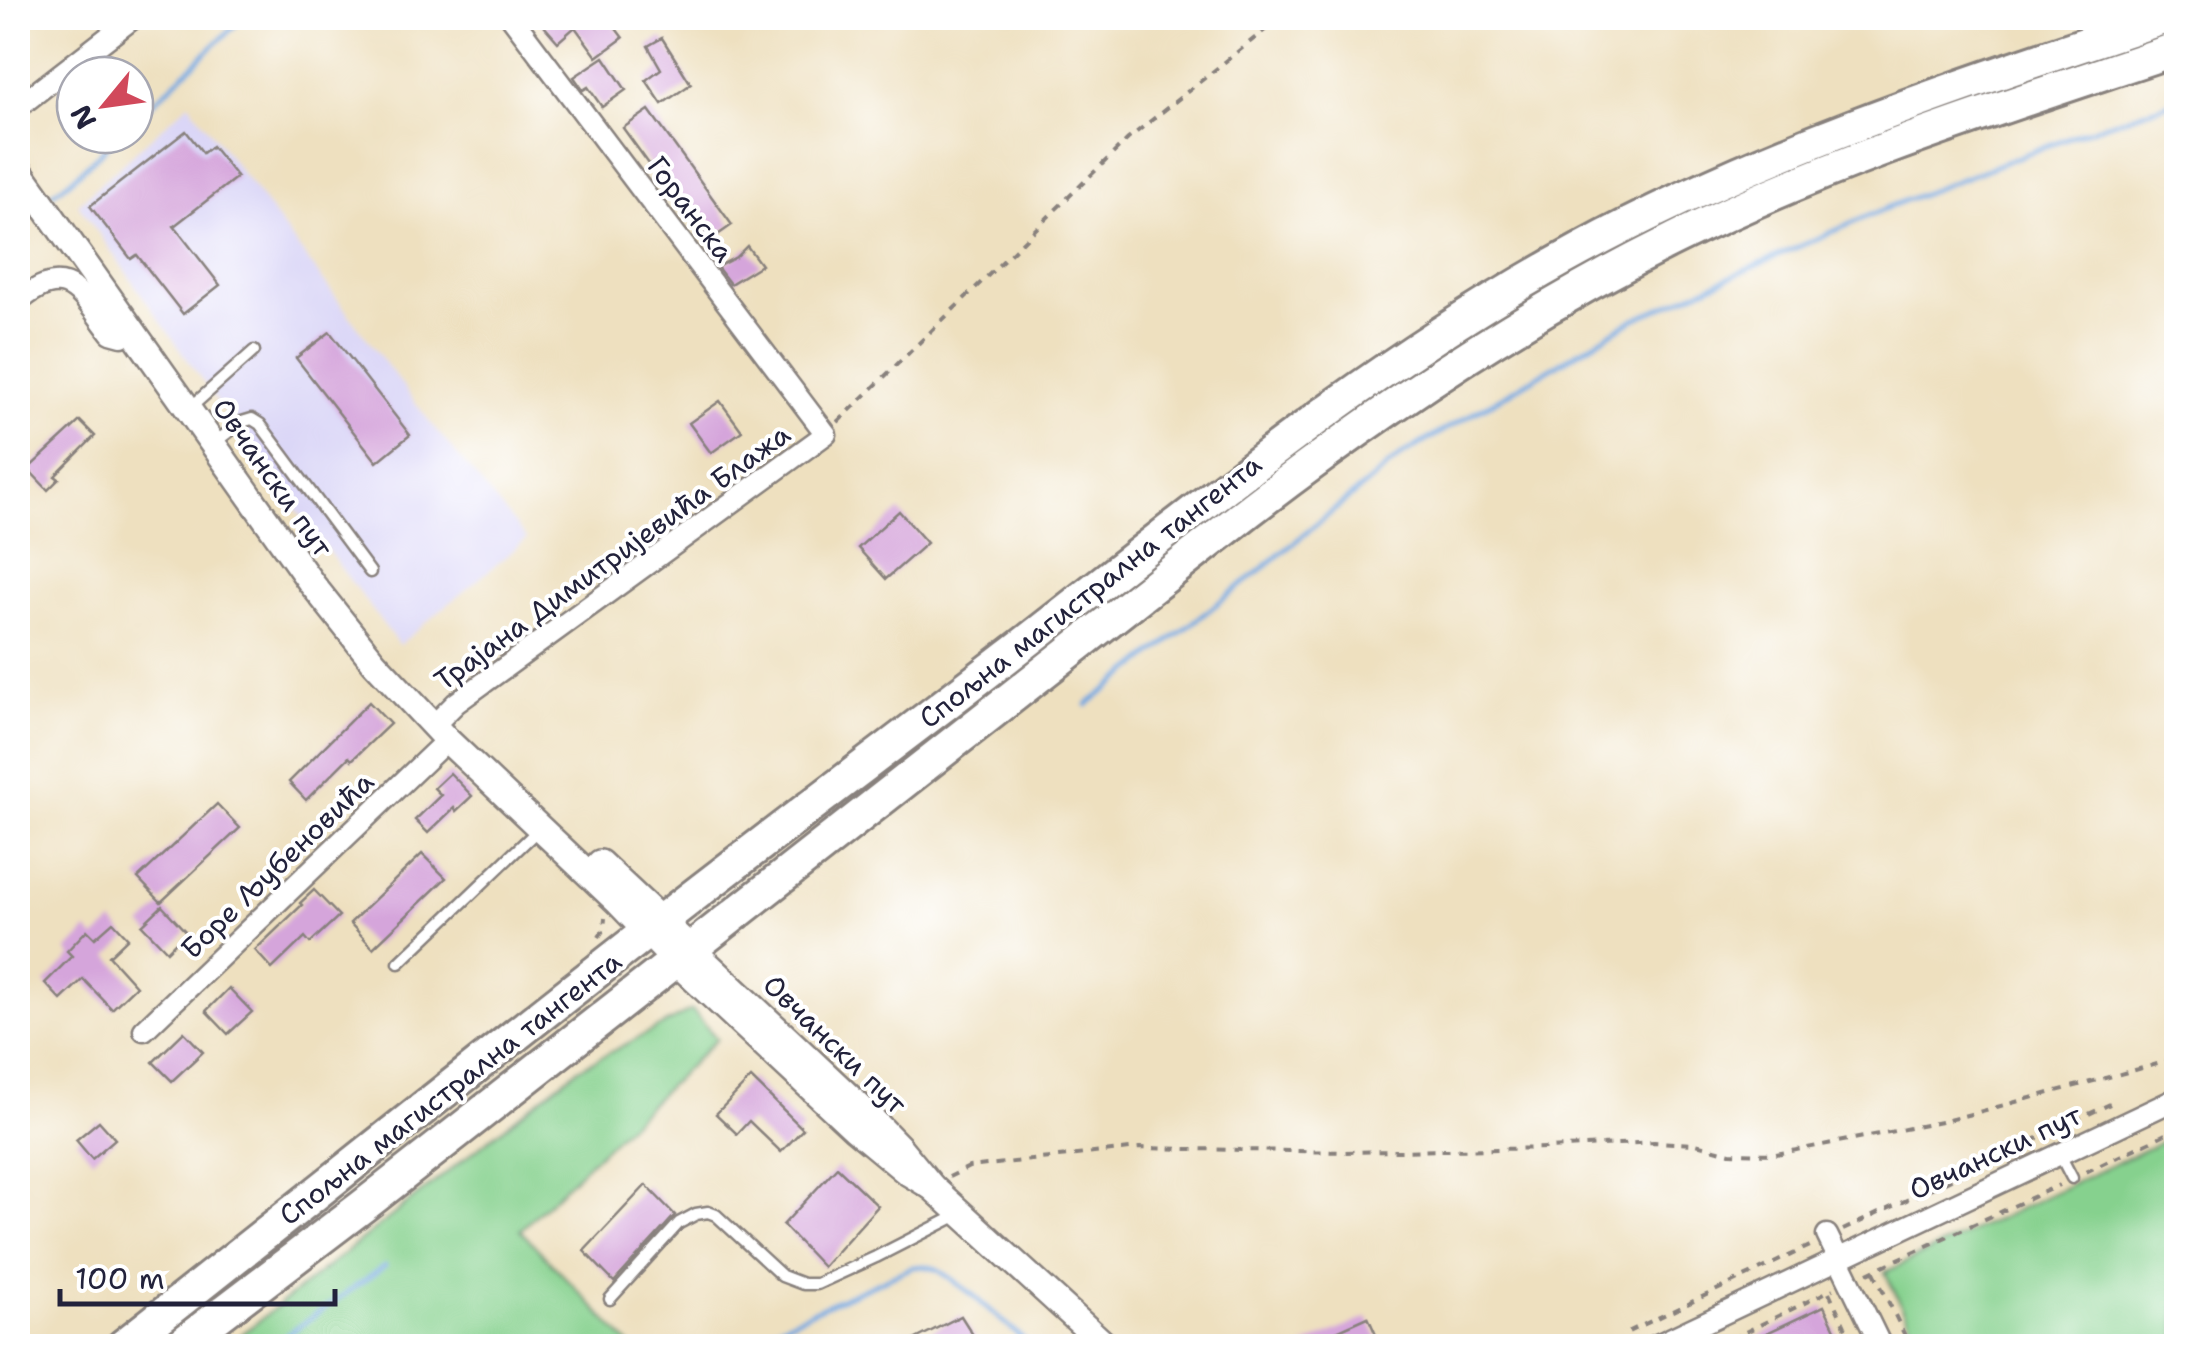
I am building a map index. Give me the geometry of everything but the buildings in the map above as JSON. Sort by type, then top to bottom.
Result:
[{"type":"highway","name":"Спољна магистрална тангента","points":[[123,1346],[654,926],[1258,461],[1392,364],[1485,305],[1627,225],[1778,155],[1935,95],[2164,18]]},
{"type":"highway","name":"Спољна магистрална тангента","points":[[179,1346],[1295,476],[1425,384],[1524,321],[1676,238],[1779,192],[1921,136],[2176,49]]},
{"type":"street","points":[[18,107],[133,18]]},
{"type":"street","name":"Горанска","points":[[512,18],[826,434]]},
{"type":"street","name":"Овчански пут","points":[[18,169],[344,626],[440,733],[654,926]]},
{"type":"street","points":[[18,302],[41,285],[70,285],[111,333],[122,336],[133,331]]},
{"type":"street","name":"Трајана Димитријевића Блажа","points":[[440,733],[456,703],[826,434]]},
{"type":"street","name":"Боре Љубеновића","points":[[144,1030],[440,733]]},
{"type":"street","name":"Овчански пут","points":[[508,796],[581,846],[654,926],[880,1151],[932,1187],[1106,1346]]},
{"type":"street","name":"Овчански пут","points":[[1655,1346],[2176,1099]]},
{"type":"street","points":[[1828,1236],[1881,1346]]},
{"type":"lane","points":[[189,409],[254,351]]},
{"type":"lane","points":[[214,444],[242,422],[252,419],[260,424],[370,572]]},
{"type":"lane","points":[[399,964],[541,828]]},
{"type":"lane","points":[[2060,1155],[2072,1178]]},
{"type":"lane","points":[[610,1299],[679,1223],[696,1214],[708,1212],[716,1216],[782,1276],[803,1284],[817,1284],[961,1214]]},
{"type":"path","points":[[826,434],[1128,138],[1280,18]]},
{"type":"path","points":[[932,1187],[968,1167],[1139,1148],[1344,1152],[1654,1142],[1696,1144],[1730,1153],[1776,1154],[1941,1122],[2176,1059]]},
{"type":"path","points":[[1626,1346],[1630,1342],[1628,1332],[2110,1104]]},
{"type":"path","points":[[1717,1346],[1848,1280],[1874,1272],[2176,1129]]},
{"type":"path","points":[[1807,1247],[1854,1346]]},
{"type":"path","points":[[1874,1272],[1910,1346]]},
{"type":"shaded area","points":[[189,103],[433,426],[527,539],[399,645],[247,444],[78,204],[132,155],[155,155],[155,134]]},
{"type":"green space","points":[[692,1010],[717,1039],[520,1230],[631,1346],[227,1346],[578,1069]]},
{"type":"green space","points":[[2176,1135],[2176,1346],[1921,1346],[1885,1272]]},
{"type":"waterway","points":[[155,101],[243,18]]},
{"type":"waterway","points":[[1087,705],[1402,455],[1633,320],[1891,206],[2080,133],[2176,101]]},
{"type":"waterway","points":[[53,193],[98,155]]},
{"type":"waterway","points":[[18,216],[27,209]]},
{"type":"waterway","points":[[271,1346],[385,1266]]},
{"type":"waterway","points":[[734,1346],[913,1267],[924,1266],[937,1269],[968,1291],[1031,1346]]}]
